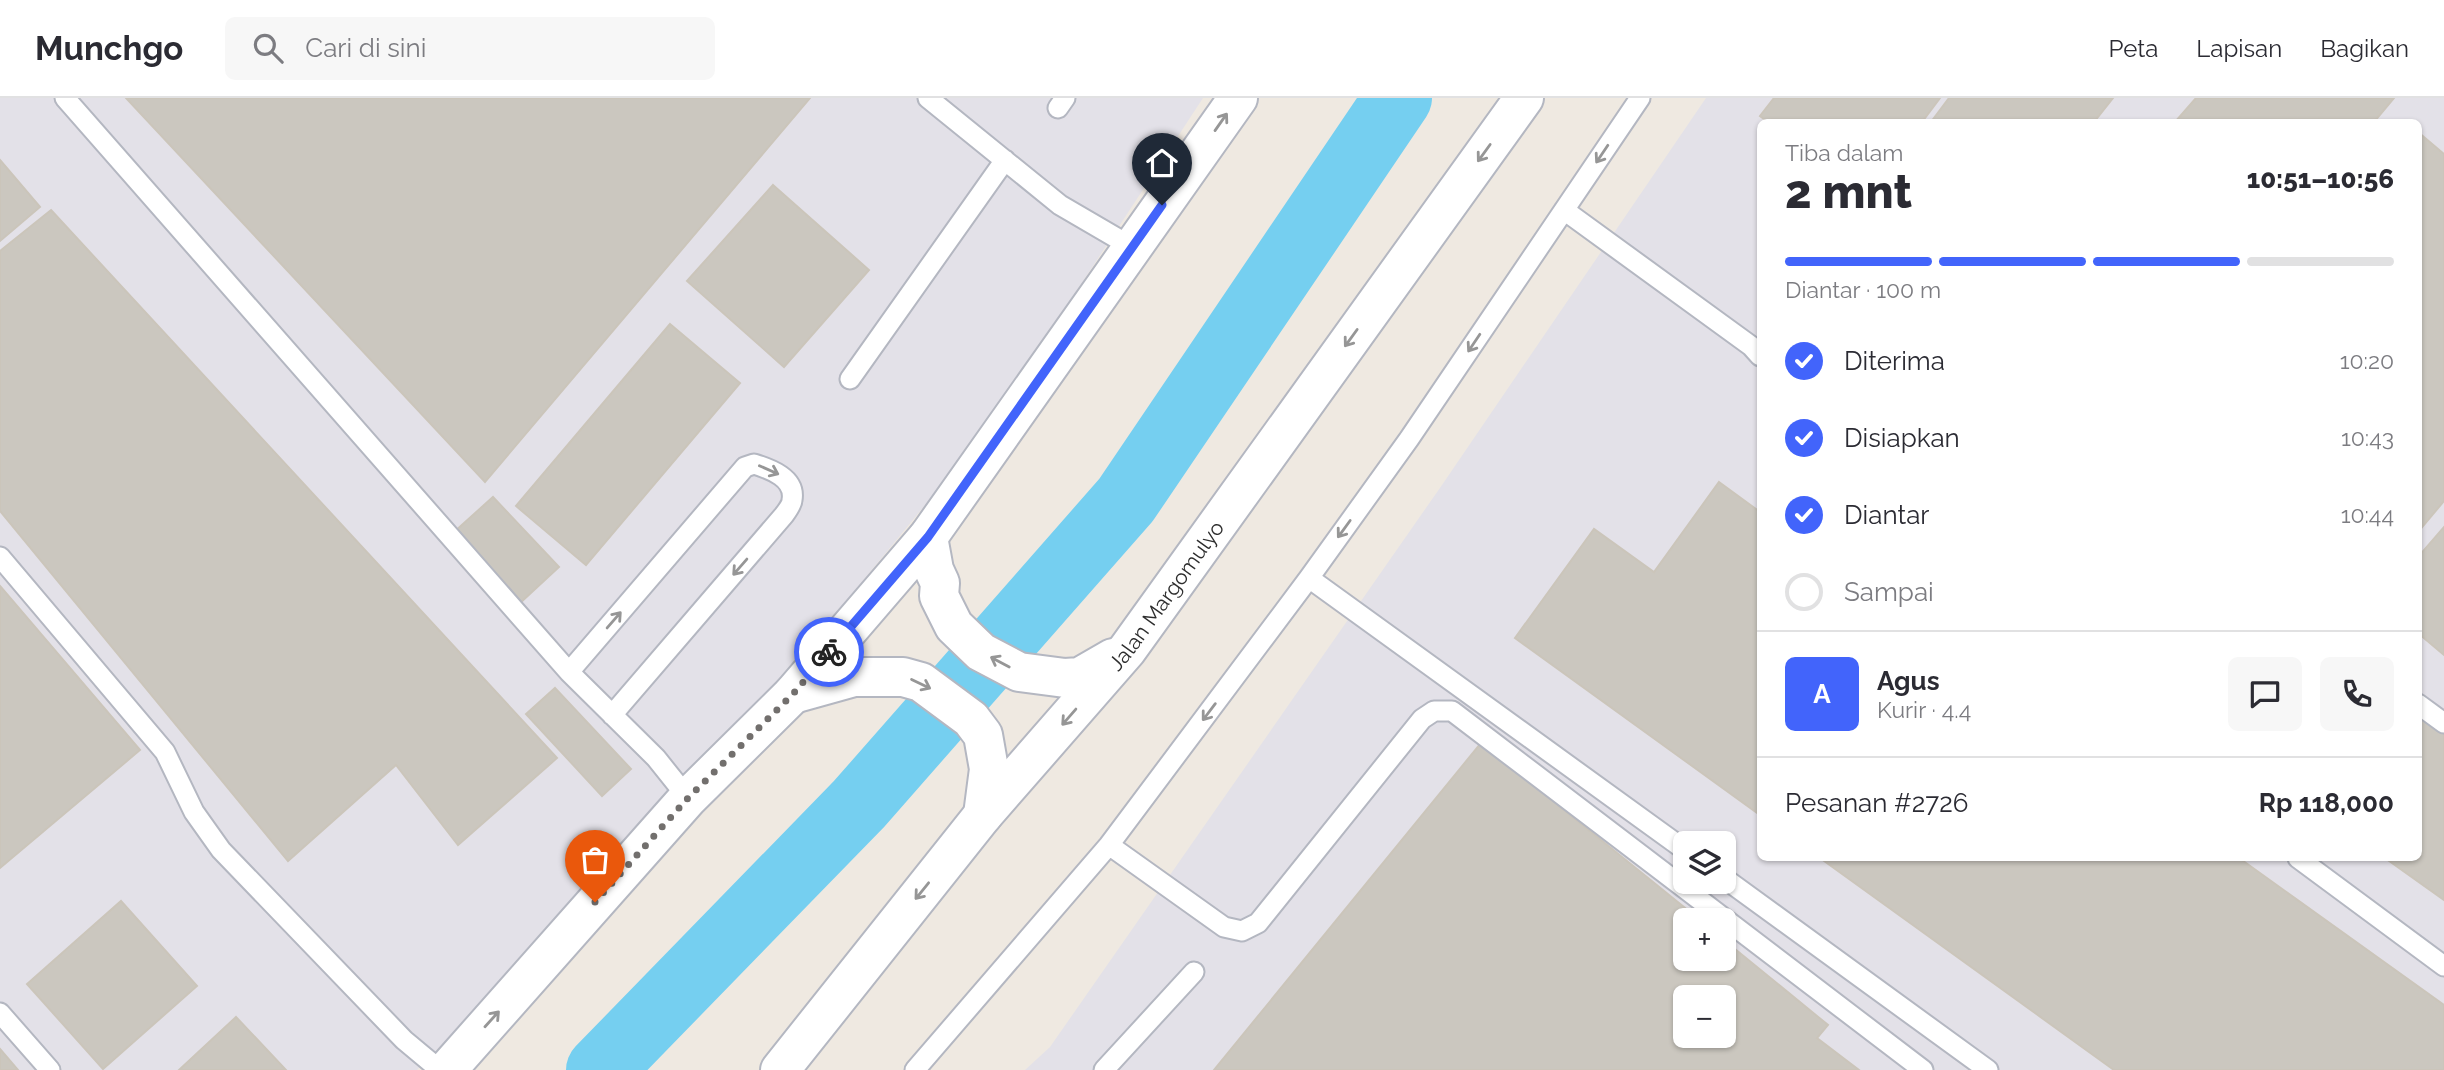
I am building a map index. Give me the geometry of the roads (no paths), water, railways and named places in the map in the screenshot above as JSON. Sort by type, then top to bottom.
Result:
[{"type":"main road","points":[[447,1070],[688,798],[793,694],[928,537],[1238,98]]},
{"type":"main road","name":"Jalan Margomulyo","points":[[780,1070],[983,815],[1127,650],[1524,98]]},
{"type":"main road","points":[[928,537],[934,570],[940,583],[939,596],[954,626],[981,652],[1019,673],[1065,678],[1080,677],[1127,650]]},
{"type":"main road","points":[[793,694],[855,677],[903,677],[921,682],[971,719],[983,735],[989,769],[983,815]]},
{"type":"lane","points":[[65,98],[569,671],[656,758],[688,798]]},
{"type":"lane","points":[[928,98],[1060,205],[1132,247]]},
{"type":"lane","points":[[924,1067],[1110,845],[1309,578],[1409,439],[1640,98]]},
{"type":"lane","points":[[850,379],[1005,160]]},
{"type":"lane","points":[[1564,210],[1757,347]]},
{"type":"lane","points":[[569,671],[745,467],[754,464],[776,472],[790,485],[792,500],[784,515],[612,715]]},
{"type":"lane","points":[[0,557],[165,752],[194,812],[221,850],[404,1040],[440,1070]]},
{"type":"lane","points":[[1309,578],[1673,841]]},
{"type":"lane","points":[[2422,707],[2444,723]]},
{"type":"lane","points":[[1110,845],[1224,927],[1242,931],[1258,923],[1422,719],[1434,711],[1452,711],[1923,1070]]},
{"type":"lane","points":[[2302,861],[2444,966]]},
{"type":"lane","points":[[1736,887],[1988,1070]]},
{"type":"lane","points":[[1104,1070],[1194,972]]},
{"type":"lane","points":[[0,1013],[50,1070]]},
{"type":"waterway","points":[[600,1070],[859,804],[1126,500],[1398,98]]}]
